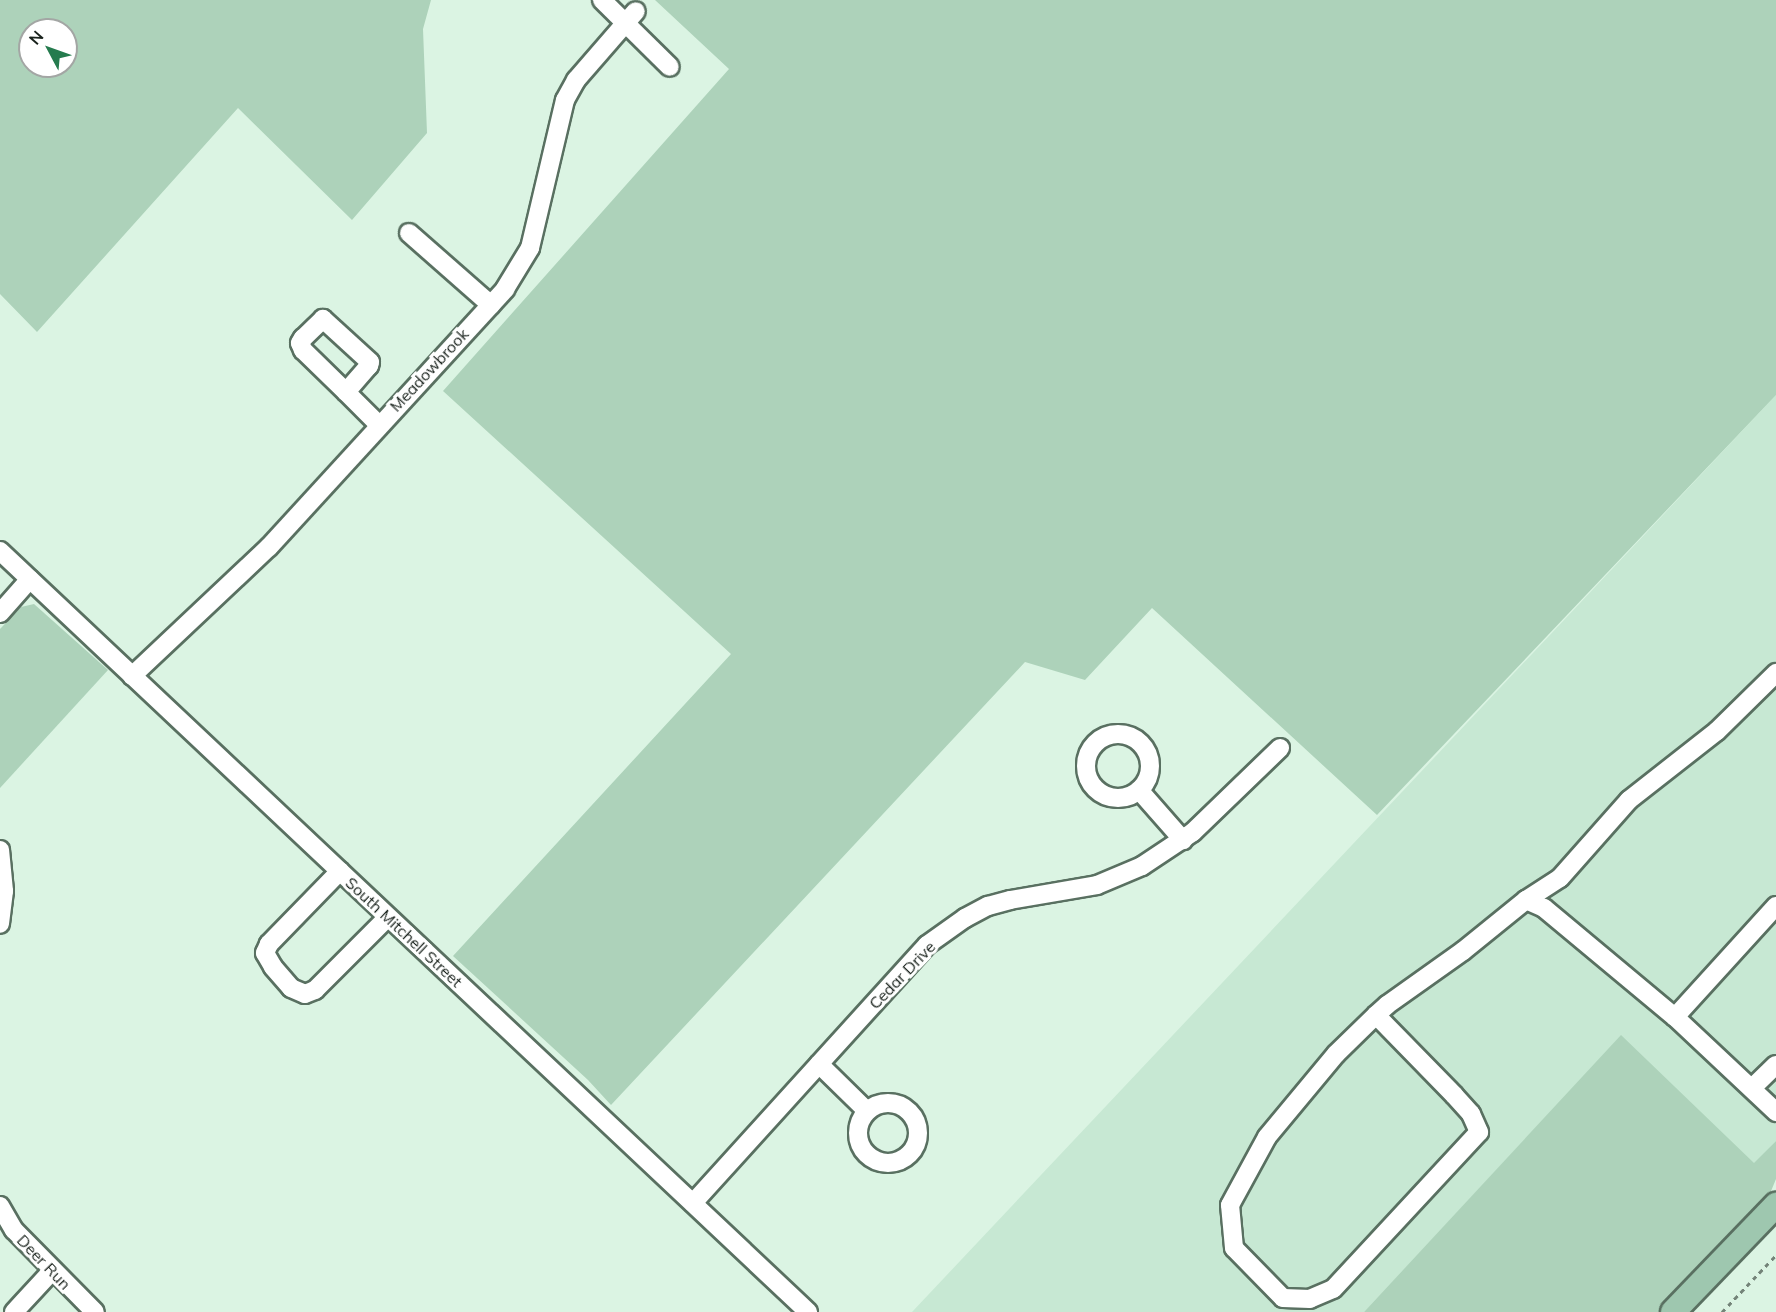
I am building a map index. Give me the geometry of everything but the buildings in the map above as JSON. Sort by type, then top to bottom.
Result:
[{"type":"main road","points":[[1673,1312],[1776,1204]]},
{"type":"street","points":[[602,0],[631,16],[670,67]]},
{"type":"street","name":"Meadowbrook","points":[[132,676],[268,547],[505,289],[530,248],[565,100],[576,80],[631,16]]},
{"type":"street","points":[[409,233],[491,305]]},
{"type":"street","points":[[346,392],[379,424]]},
{"type":"street","name":"South Mitchell Street","points":[[0,551],[808,1312]]},
{"type":"street","points":[[0,613],[30,579]]},
{"type":"street","points":[[1376,1015],[1465,1108],[1479,1132],[1333,1289],[1310,1299],[1283,1298],[1234,1248],[1230,1205],[1267,1137],[1336,1054],[1376,1015],[1526,900],[1560,878],[1629,800],[1717,731],[1776,673]]},
{"type":"street","name":"Cedar Drive","points":[[693,1203],[927,945],[965,918],[1010,900],[1097,885],[1142,866],[1183,840],[1280,748]]},
{"type":"street","points":[[1139,790],[1183,840]]},
{"type":"street","points":[[0,850],[4,880],[0,924]]},
{"type":"street","points":[[340,871],[269,944],[265,953],[273,968],[291,988],[305,994],[315,990],[388,917]]},
{"type":"street","points":[[1526,900],[1544,908],[1676,1017],[1776,1112]]},
{"type":"street","points":[[1676,1017],[1776,906]]},
{"type":"street","points":[[819,1064],[867,1111]]},
{"type":"street","points":[[1752,1088],[1776,1065]]},
{"type":"street","name":"Deer Run","points":[[0,1206],[14,1230],[95,1312]]},
{"type":"street","points":[[14,1312],[52,1271]]},
{"type":"path","points":[[1722,1312],[1776,1255]]},
{"type":"shaded area","points":[[0,0],[431,0],[423,29],[427,133],[352,220],[238,108],[37,332],[0,294]]},
{"type":"shaded area","points":[[655,0],[1776,0],[1776,395],[1377,815],[1152,608],[1085,680],[1025,662],[611,1105],[588,1080],[453,956],[731,654],[443,391],[729,69]]},
{"type":"shaded area","points":[[1776,395],[1776,1141],[1754,1164],[1621,1036],[1364,1312],[912,1312]]},
{"type":"shaded area","points":[[34,604],[108,670],[0,788],[0,629],[21,607]]},
{"type":"shaded area","points":[[1621,1035],[1754,1163],[1776,1141],[1776,1179],[1769,1196],[1659,1312],[1364,1312]]}]
